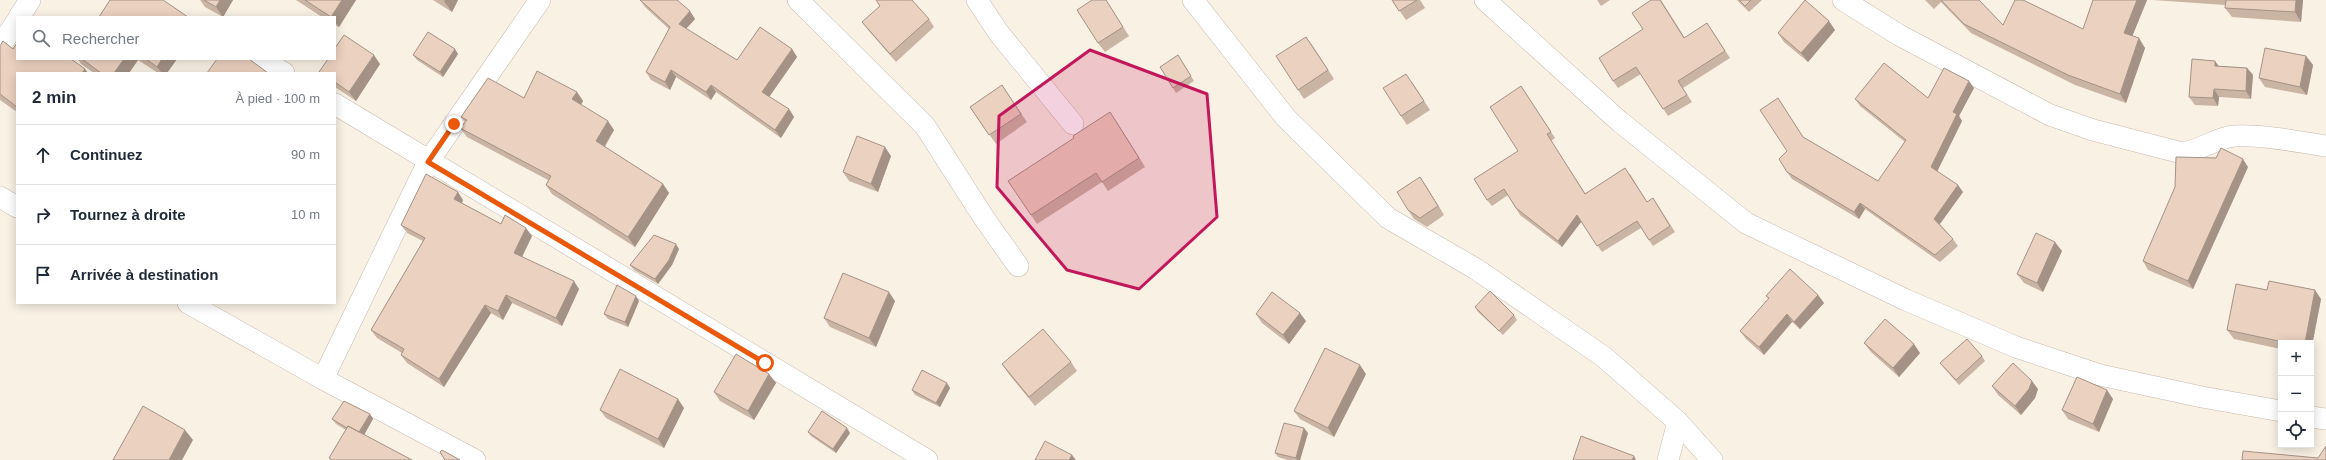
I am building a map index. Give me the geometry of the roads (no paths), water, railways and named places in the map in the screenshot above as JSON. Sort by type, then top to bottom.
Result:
[{"type":"street","points":[[20,16],[30,0]]},
{"type":"street","points":[[323,379],[428,162],[540,0]]},
{"type":"street","points":[[798,0],[925,126],[984,218],[1018,266]]},
{"type":"street","points":[[977,0],[998,32],[1073,124]]},
{"type":"street","points":[[1193,0],[1286,118],[1388,218],[1476,269],[1604,357],[1678,422],[1712,460]]},
{"type":"street","points":[[1485,0],[1619,121],[1746,223],[1906,300],[2016,347],[2100,375],[2278,411]]},
{"type":"street","points":[[1843,0],[1899,35],[2050,115],[2093,130],[2182,153],[2195,150],[2219,139],[2235,136],[2326,146]]},
{"type":"street","points":[[0,46],[16,22]]},
{"type":"street","points":[[263,60],[282,72]]},
{"type":"street","points":[[336,105],[428,162],[927,460]]},
{"type":"street","points":[[0,198],[16,206]]},
{"type":"street","points":[[190,304],[323,379],[475,460]]},
{"type":"street","points":[[2314,417],[2326,419]]},
{"type":"street","points":[[1668,460],[1678,422]]}]
